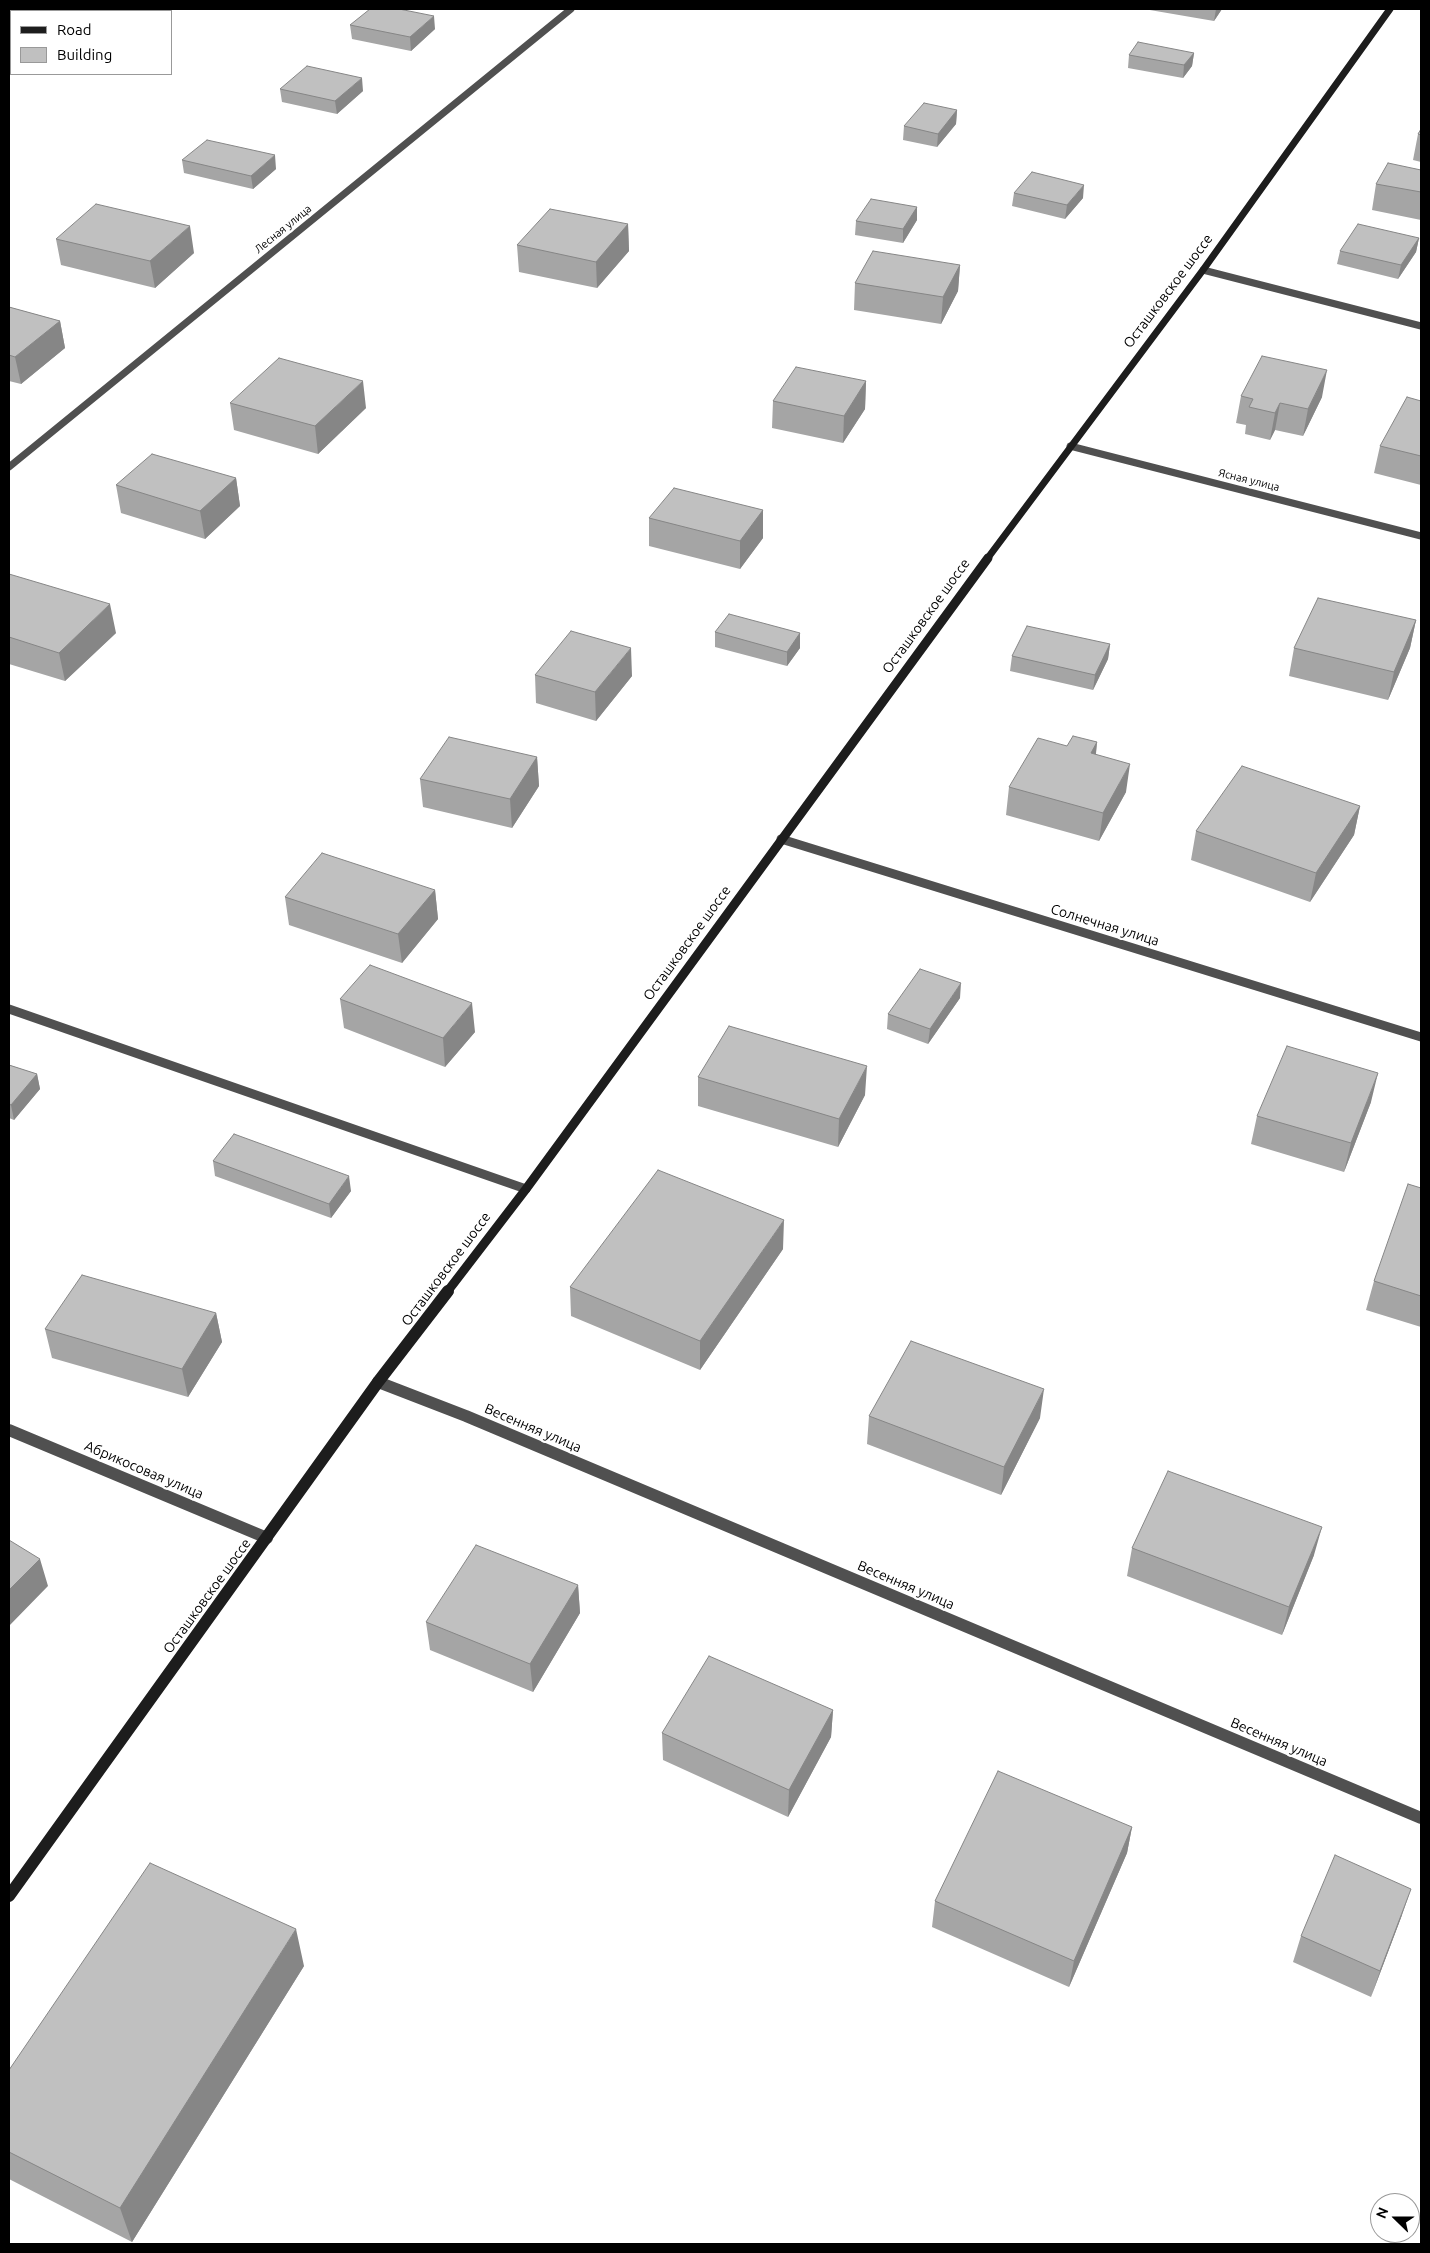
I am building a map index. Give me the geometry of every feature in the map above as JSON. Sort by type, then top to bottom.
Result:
[{"type":"street","name":"Лесная улица","points":[[9,467],[571,9]]},
{"type":"street","name":"Осташковское шоссе","points":[[9,1896],[378,1382],[526,1188],[1070,446],[1203,270],[1390,9]]},
{"type":"street","points":[[1203,270],[1421,326]]},
{"type":"street","name":"Ясная улица","points":[[1070,446],[1421,536]]},
{"type":"street","name":"Солнечная улица","points":[[781,839],[1421,1037]]},
{"type":"street","points":[[9,1009],[526,1188]]},
{"type":"street","name":"Весенняя улица","points":[[378,1382],[466,1416],[1421,1818]]},
{"type":"street","name":"Абрикосовая улица","points":[[9,1430],[267,1538]]},
{"type":"building","points":[[370,9],[399,9],[434,16],[410,37],[350,25]]},
{"type":"building","points":[[1138,42],[1194,53],[1184,65],[1129,55]]},
{"type":"building","points":[[307,66],[362,78],[335,101],[280,89]]},
{"type":"building","points":[[924,103],[957,110],[938,134],[904,126]]},
{"type":"building","points":[[207,140],[275,155],[251,176],[182,160]]},
{"type":"building","points":[[1388,163],[1421,170],[1421,192],[1376,184]]},
{"type":"building","points":[[1032,172],[1084,185],[1067,205],[1014,193]]},
{"type":"building","points":[[871,199],[917,207],[903,229],[856,221]]},
{"type":"building","points":[[96,204],[190,226],[150,261],[56,239]]},
{"type":"building","points":[[550,209],[628,224],[596,262],[517,245]]},
{"type":"building","points":[[1358,224],[1419,238],[1401,265],[1340,251]]},
{"type":"building","points":[[873,251],[960,265],[943,297],[855,283]]},
{"type":"building","points":[[9,307],[60,321],[15,357],[9,355]]},
{"type":"building","points":[[1262,356],[1327,370],[1308,409],[1280,403],[1275,413],[1249,407],[1253,399],[1241,396]]},
{"type":"building","points":[[279,358],[363,381],[315,426],[230,403]]},
{"type":"building","points":[[796,367],[866,381],[844,416],[773,401]]},
{"type":"building","points":[[1407,397],[1421,401],[1421,456],[1380,446]]},
{"type":"building","points":[[152,454],[236,478],[200,511],[116,485]]},
{"type":"building","points":[[674,488],[763,510],[740,541],[649,518]]},
{"type":"building","points":[[9,574],[110,604],[59,653],[9,637]]},
{"type":"building","points":[[1318,598],[1416,620],[1394,672],[1294,648]]},
{"type":"building","points":[[729,614],[800,633],[787,652],[715,632]]},
{"type":"building","points":[[1027,626],[1110,644],[1095,675],[1012,656]]},
{"type":"building","points":[[571,631],[631,648],[595,692],[535,675]]},
{"type":"building","points":[[1073,736],[1097,742],[1091,753],[1130,764],[1103,813],[1009,787],[1038,738],[1067,746]]},
{"type":"building","points":[[449,737],[537,757],[510,799],[420,779]]},
{"type":"building","points":[[1242,766],[1360,806],[1316,873],[1196,831]]},
{"type":"building","points":[[322,853],[435,890],[398,934],[285,897]]},
{"type":"building","points":[[370,965],[472,1003],[443,1038],[340,999]]},
{"type":"building","points":[[920,969],[961,983],[930,1029],[888,1014]]},
{"type":"building","points":[[729,1026],[867,1066],[839,1119],[698,1077]]},
{"type":"building","points":[[1287,1046],[1378,1073],[1351,1143],[1257,1116]]},
{"type":"building","points":[[9,1065],[37,1074],[11,1105],[9,1104]]},
{"type":"building","points":[[234,1134],[349,1176],[329,1204],[213,1161]]},
{"type":"building","points":[[658,1170],[784,1220],[700,1341],[570,1287]]},
{"type":"building","points":[[1408,1184],[1421,1188],[1421,1296],[1374,1281]]},
{"type":"building","points":[[82,1275],[216,1313],[182,1369],[45,1329]]},
{"type":"building","points":[[911,1341],[1044,1389],[1004,1467],[869,1416]]},
{"type":"building","points":[[1168,1471],[1322,1527],[1289,1607],[1132,1548]]},
{"type":"building","points":[[9,1540],[40,1559],[9,1590]]},
{"type":"building","points":[[476,1545],[578,1585],[530,1664],[426,1622]]},
{"type":"building","points":[[709,1656],[833,1710],[789,1790],[662,1733]]},
{"type":"building","points":[[998,1771],[1132,1827],[1074,1961],[935,1901]]},
{"type":"building","points":[[1335,1855],[1411,1889],[1380,1971],[1301,1936]]},
{"type":"building","points":[[150,1863],[296,1929],[120,2208],[9,2152],[9,2070]]}]
